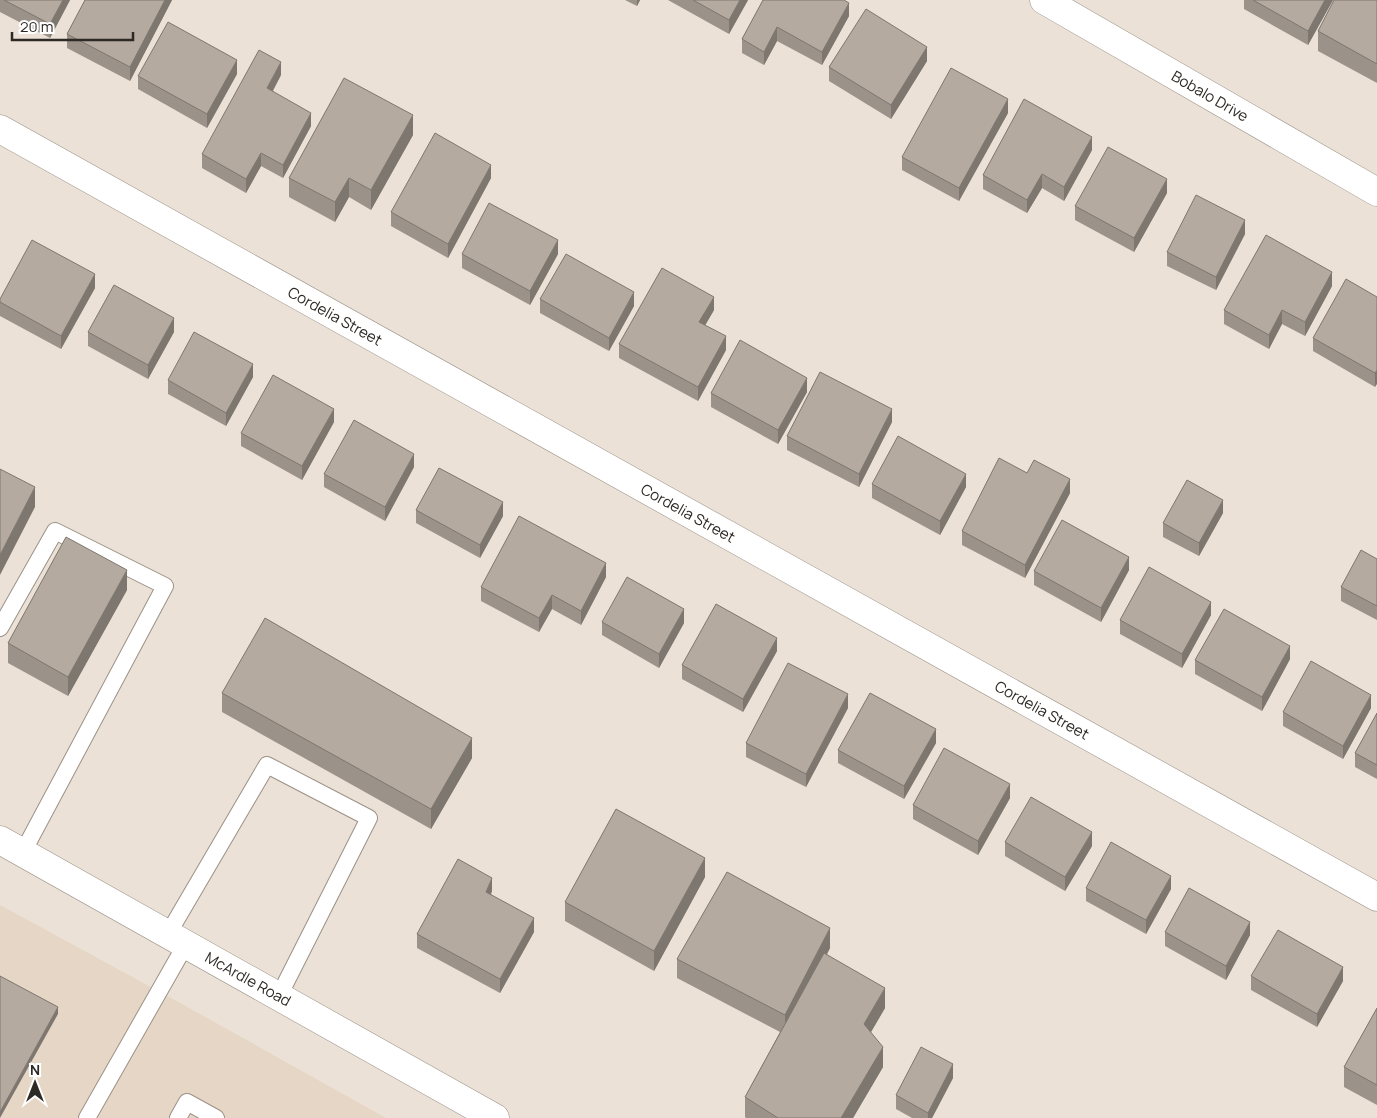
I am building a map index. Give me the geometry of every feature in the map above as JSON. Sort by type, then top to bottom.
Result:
[{"type":"street","name":"Bobalo Drive","points":[[1044,0],[1377,192]]},
{"type":"street","name":"Cordelia Street","points":[[0,129],[1377,897]]},
{"type":"street","name":"McArdle Road","points":[[11,846],[495,1118]]},
{"type":"lane","points":[[0,628],[56,531],[165,586],[11,846]]},
{"type":"lane","points":[[87,1118],[266,765],[369,818],[279,996]]},
{"type":"lane","points":[[178,1118],[187,1102],[216,1118]]},
{"type":"shaded area","points":[[0,905],[182,1004],[386,1118],[0,1118]]},
{"type":"building","points":[[4,0],[63,0],[50,24]]},
{"type":"building","points":[[85,0],[165,0],[130,67],[67,34]]},
{"type":"building","points":[[693,0],[740,0],[729,20]]},
{"type":"building","points":[[763,0],[844,0],[849,3],[822,52],[777,27],[764,52],[742,39]]},
{"type":"building","points":[[1253,0],[1325,0],[1308,31]]},
{"type":"building","points":[[1334,0],[1377,0],[1377,64],[1318,31]]},
{"type":"building","points":[[866,9],[927,47],[891,105],[829,67]]},
{"type":"building","points":[[168,22],[237,60],[207,114],[138,76]]},
{"type":"building","points":[[259,50],[281,62],[267,88],[311,113],[283,165],[261,153],[246,179],[202,154]]},
{"type":"building","points":[[951,68],[1008,99],[959,188],[902,157]]},
{"type":"building","points":[[344,78],[413,115],[371,190],[349,178],[335,202],[289,178]]},
{"type":"building","points":[[1024,99],[1092,137],[1064,187],[1042,174],[1027,200],[983,175]]},
{"type":"building","points":[[435,133],[491,165],[448,244],[391,212]]},
{"type":"building","points":[[1108,147],[1167,179],[1134,238],[1075,206]]},
{"type":"building","points":[[1196,195],[1245,220],[1216,277],[1167,252]]},
{"type":"building","points":[[489,203],[558,240],[530,291],[462,254]]},
{"type":"building","points":[[1266,235],[1332,272],[1305,322],[1282,310],[1269,335],[1224,310]]},
{"type":"building","points":[[32,240],[95,274],[61,336],[0,302]]},
{"type":"building","points":[[566,254],[634,292],[609,338],[540,299]]},
{"type":"building","points":[[662,268],[714,297],[699,322],[726,336],[698,387],[619,344]]},
{"type":"building","points":[[1346,279],[1377,297],[1377,370],[1375,373],[1313,338]]},
{"type":"building","points":[[114,285],[174,318],[148,365],[88,332]]},
{"type":"building","points":[[194,332],[253,364],[226,413],[168,380]]},
{"type":"building","points":[[740,340],[807,378],[778,430],[711,393]]},
{"type":"building","points":[[820,372],[892,409],[859,474],[787,436]]},
{"type":"building","points":[[273,375],[334,409],[302,466],[241,433]]},
{"type":"building","points":[[354,420],[414,454],[385,507],[324,474]]},
{"type":"building","points":[[898,436],[966,474],[940,521],[872,484]]},
{"type":"building","points":[[999,458],[1027,473],[1034,460],[1070,479],[1025,565],[962,531]]},
{"type":"building","points":[[439,468],[503,502],[480,545],[416,510]]},
{"type":"building","points":[[0,469],[35,487],[0,555]]},
{"type":"building","points":[[1187,480],[1223,500],[1199,543],[1163,523]]},
{"type":"building","points":[[519,516],[606,563],[581,611],[552,595],[539,618],[481,587]]},
{"type":"building","points":[[1062,520],[1129,557],[1101,608],[1034,571]]},
{"type":"building","points":[[66,537],[127,570],[68,677],[8,643]]},
{"type":"building","points":[[1361,550],[1377,559],[1377,606],[1341,587]]},
{"type":"building","points":[[1149,567],[1211,602],[1182,654],[1120,620]]},
{"type":"building","points":[[627,577],[684,609],[659,654],[602,622]]},
{"type":"building","points":[[716,604],[777,638],[743,699],[682,665]]},
{"type":"building","points":[[1224,609],[1290,646],[1262,697],[1195,660]]},
{"type":"building","points":[[265,618],[472,738],[431,809],[222,693]]},
{"type":"building","points":[[1311,661],[1371,695],[1343,746],[1283,712]]},
{"type":"building","points":[[788,663],[848,694],[806,774],[746,743]]},
{"type":"building","points":[[870,693],[936,729],[904,786],[838,750]]},
{"type":"building","points":[[1377,713],[1377,765],[1355,753]]},
{"type":"building","points":[[944,748],[1010,784],[978,841],[913,805]]},
{"type":"building","points":[[1031,797],[1092,832],[1065,877],[1005,842]]},
{"type":"building","points":[[616,809],[705,858],[654,951],[565,902]]},
{"type":"building","points":[[1111,842],[1171,876],[1146,920],[1086,888]]},
{"type":"building","points":[[458,859],[492,878],[486,892],[534,918],[500,979],[417,934]]},
{"type":"building","points":[[727,872],[830,928],[785,1015],[677,959]]},
{"type":"building","points":[[1189,888],[1250,922],[1226,966],[1165,932]]},
{"type":"building","points":[[1278,930],[1343,967],[1317,1014],[1251,976]]},
{"type":"building","points":[[824,953],[885,988],[864,1024],[883,1047],[841,1118],[778,1118],[745,1097]]},
{"type":"building","points":[[0,976],[58,1007],[0,1112]]},
{"type":"building","points":[[1377,1008],[1377,1085],[1344,1067]]},
{"type":"building","points":[[921,1047],[953,1064],[928,1113],[896,1095]]}]
